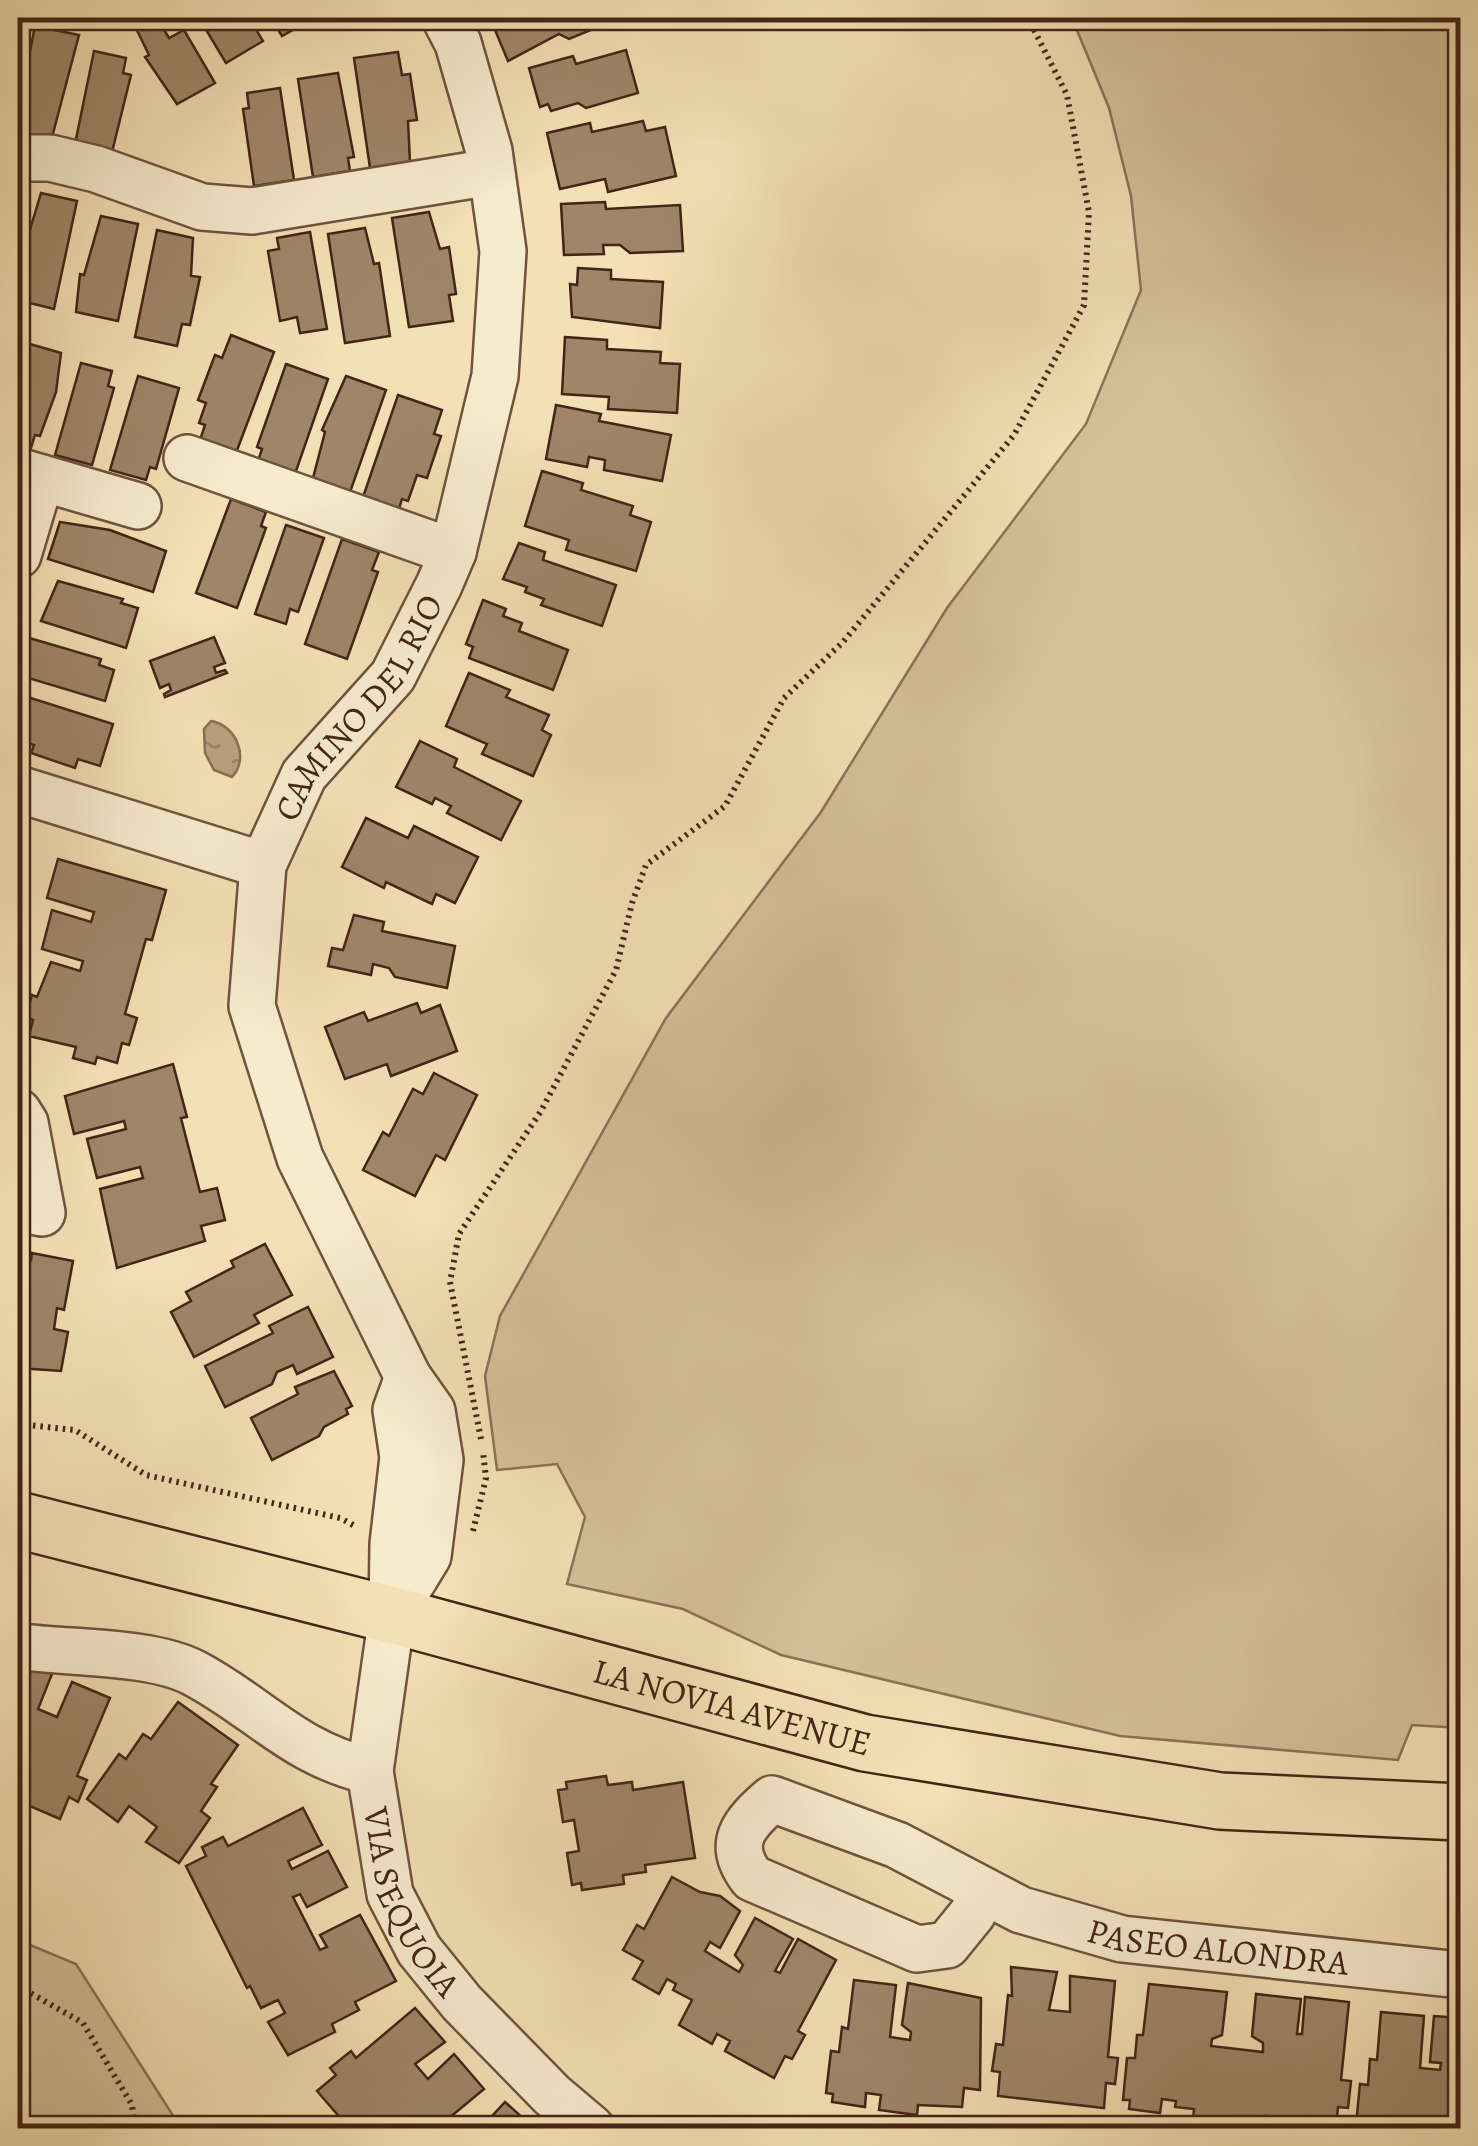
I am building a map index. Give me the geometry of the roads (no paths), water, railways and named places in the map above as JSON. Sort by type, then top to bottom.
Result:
[{"type":"main road","name":"LA NOVIA AVENUE","points":[[18,1520],[392,1615],[865,1743],[1220,1800],[1460,1812]]},
{"type":"street","name":"CAMINO DEL RIO","points":[[392,1615],[410,1550],[422,1459],[396,1410],[408,1377],[300,1158],[252,1006],[263,865],[304,775],[393,676],[453,552],[495,376],[503,251],[492,172],[458,44],[446,18]]},
{"type":"street","points":[[18,158],[50,158],[96,169],[202,206],[252,211],[492,172]]},
{"type":"street","points":[[187,458],[453,552]]},
{"type":"street","points":[[18,555],[29,474],[138,506]]},
{"type":"street","points":[[18,789],[263,865]]},
{"type":"street","points":[[18,1112],[25,1123],[42,1214],[18,1208]]},
{"type":"street","name":"VIA SEQUOIA","points":[[392,1615],[370,1771],[390,1894],[419,1950],[462,2003],[552,2095],[592,2128]]},
{"type":"street","points":[[33,1648],[157,1662],[192,1671],[297,1744],[335,1763],[370,1771]]},
{"type":"street","name":"PASEO ALONDRA","points":[[981,1889],[972,1913],[947,1945],[916,1948],[752,1878],[739,1861],[738,1841],[745,1822],[772,1799],[897,1845],[981,1889],[1021,1910],[1122,1939],[1460,1975]]},
{"type":"water","points":[[211,721],[227,729],[238,743],[240,761],[232,777],[214,770],[205,753],[204,729]]}]
